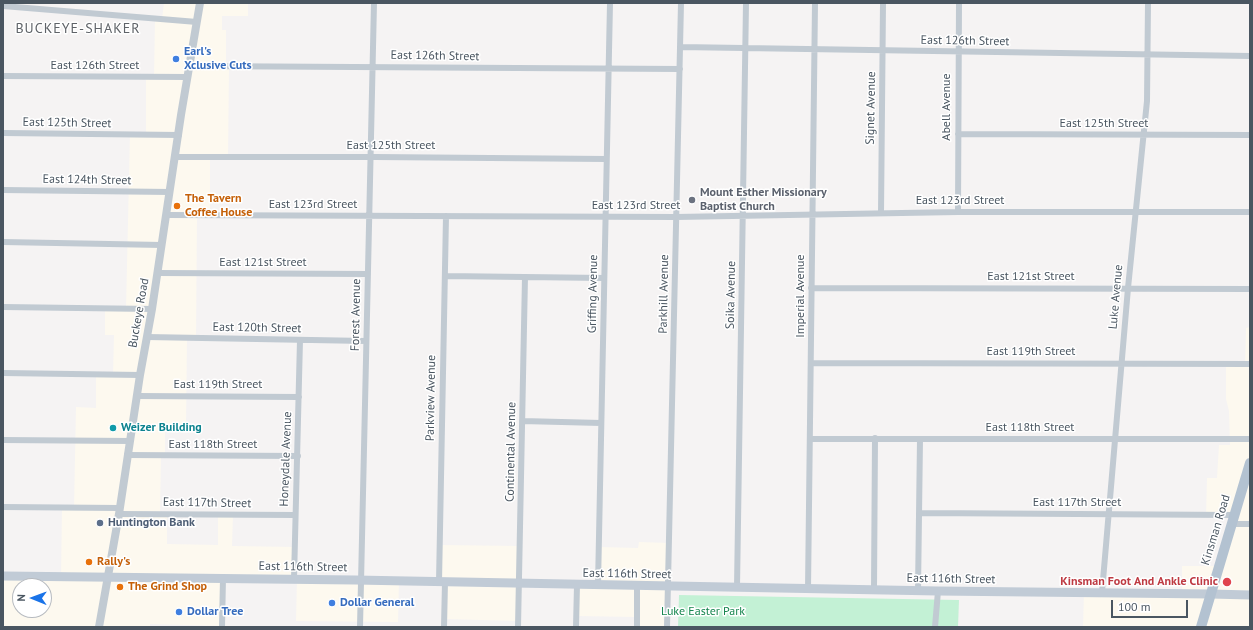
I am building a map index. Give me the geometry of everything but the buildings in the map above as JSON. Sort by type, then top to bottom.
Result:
[{"type":"main road","name":"Kinsman Road","points":[[1201,627],[1250,463]]},
{"type":"main road","name":"East 116th Street","points":[[3,576],[361,580],[918,591],[1102,592],[1250,595]]},
{"type":"street","name":"Buckeye Road","points":[[99,627],[158,274],[200,3]]},
{"type":"street","name":"Forest Avenue","points":[[360,627],[374,3]]},
{"type":"street","name":"Griffing Avenue","points":[[598,585],[610,3]]},
{"type":"street","name":"Parkhill Avenue","points":[[667,627],[681,3]]},
{"type":"street","name":"Soika Avenue","points":[[737,587],[746,3]]},
{"type":"street","name":"Imperial Avenue","points":[[808,589],[815,3]]},
{"type":"street","name":"Signet Avenue","points":[[881,212],[883,3]]},
{"type":"street","name":"Abell Avenue","points":[[958,212],[959,3]]},
{"type":"street","name":"Luke Avenue","points":[[1102,592],[1135,211],[1147,101],[1148,3]]},
{"type":"street","points":[[3,6],[197,22]]},
{"type":"street","name":"East 126th Street","points":[[680,47],[1250,56]]},
{"type":"street","name":"East 126th Street","points":[[190,66],[680,69]]},
{"type":"street","name":"East 126th Street","points":[[3,76],[188,77]]},
{"type":"street","name":"East 125th Street","points":[[3,133],[179,135]]},
{"type":"street","name":"East 125th Street","points":[[958,134],[1250,135]]},
{"type":"street","name":"East 125th Street","points":[[176,157],[606,159]]},
{"type":"street","name":"East 124th Street","points":[[3,190],[170,192]]},
{"type":"street","name":"East 123rd Street","points":[[167,215],[676,217],[881,212],[1250,212]]},
{"type":"street","name":"Parkview Avenue","points":[[444,627],[442,582],[446,216]]},
{"type":"street","points":[[3,242],[162,245]]},
{"type":"street","name":"East 121st Street","points":[[158,274],[368,274]]},
{"type":"street","points":[[445,276],[604,278]]},
{"type":"street","name":"Continental Avenue","points":[[518,627],[525,277]]},
{"type":"street","name":"East 121st Street","points":[[811,288],[1250,288]]},
{"type":"street","points":[[3,307],[152,309]]},
{"type":"street","name":"East 120th Street","points":[[147,337],[366,341]]},
{"type":"street","name":"Honeydale Avenue","points":[[294,579],[300,340]]},
{"type":"street","name":"East 119th Street","points":[[811,363],[1250,364]]},
{"type":"street","points":[[3,373],[140,376]]},
{"type":"street","name":"East 119th Street","points":[[137,396],[299,397]]},
{"type":"street","points":[[522,421],[601,423]]},
{"type":"street","points":[[874,589],[875,438]]},
{"type":"street","name":"East 118th Street","points":[[810,439],[1250,439]]},
{"type":"street","points":[[918,591],[920,439]]},
{"type":"street","points":[[3,440],[130,441]]},
{"type":"street","name":"East 118th Street","points":[[127,455],[298,456]]},
{"type":"street","name":"East 117th Street","points":[[3,507],[296,515]]},
{"type":"street","name":"East 117th Street","points":[[920,513],[1108,514],[1233,519],[1250,524]]},
{"type":"street","points":[[222,578],[222,627]]},
{"type":"street","points":[[576,627],[577,585]]},
{"type":"street","points":[[637,586],[637,627]]},
{"type":"street","points":[[935,627],[938,591]]},
{"type":"shaded area","points":[[164,3],[248,3],[248,16],[222,16],[222,30],[226,30],[226,66],[229,67],[228,157],[210,157],[210,215],[197,215],[196,338],[187,338],[186,425],[165,425],[165,455],[161,455],[160,514],[167,514],[167,544],[218,545],[218,515],[233,515],[232,546],[295,547],[294,579],[223,579],[222,626],[150,624],[150,627],[3,627],[3,576],[61,577],[62,508],[74,508],[76,407],[96,408],[96,375],[113,375],[114,335],[105,335],[105,309],[126,309],[130,134],[146,134],[146,77],[154,77],[155,19],[162,19]]},
{"type":"shaded area","points":[[1250,327],[1250,627],[1083,627],[1084,592],[1182,593],[1182,566],[1215,566],[1229,517],[1206,517],[1207,478],[1217,478],[1219,445],[1230,445],[1229,411],[1226,399],[1226,367],[1245,367],[1246,328]]},
{"type":"shaded area","points":[[639,542],[669,543],[667,627],[637,627],[636,617],[577,616],[577,585],[597,585],[599,547],[638,548]]},
{"type":"shaded area","points":[[439,545],[520,546],[518,621],[444,619],[445,582],[439,582]]},
{"type":"shaded area","points":[[297,579],[399,581],[398,622],[296,621]]},
{"type":"green space","name":"Luke Easter Park","points":[[679,595],[959,600],[958,627],[678,627]]},
{"type":"place","name":"Earl's Xclusive Cuts","points":[[176,59]]},
{"type":"place","name":"Mount Esther Missionary Baptist Church","points":[[692,200]]},
{"type":"place","name":"The Tavern Coffee House","points":[[177,206]]},
{"type":"place","name":"Weizer Building","points":[[113,428]]},
{"type":"place","name":"Huntington Bank","points":[[100,523]]},
{"type":"place","name":"Rally's","points":[[89,562]]},
{"type":"place","name":"Kinsman Foot And Ankle Clinic","points":[[1227,582]]},
{"type":"place","name":"The Grind Shop","points":[[120,587]]},
{"type":"place","name":"Dollar General","points":[[332,603]]},
{"type":"place","name":"Dollar Tree","points":[[179,612]]},
{"type":"district","name":"BUCKEYE-SHAKER","points":[[78,29]]}]
